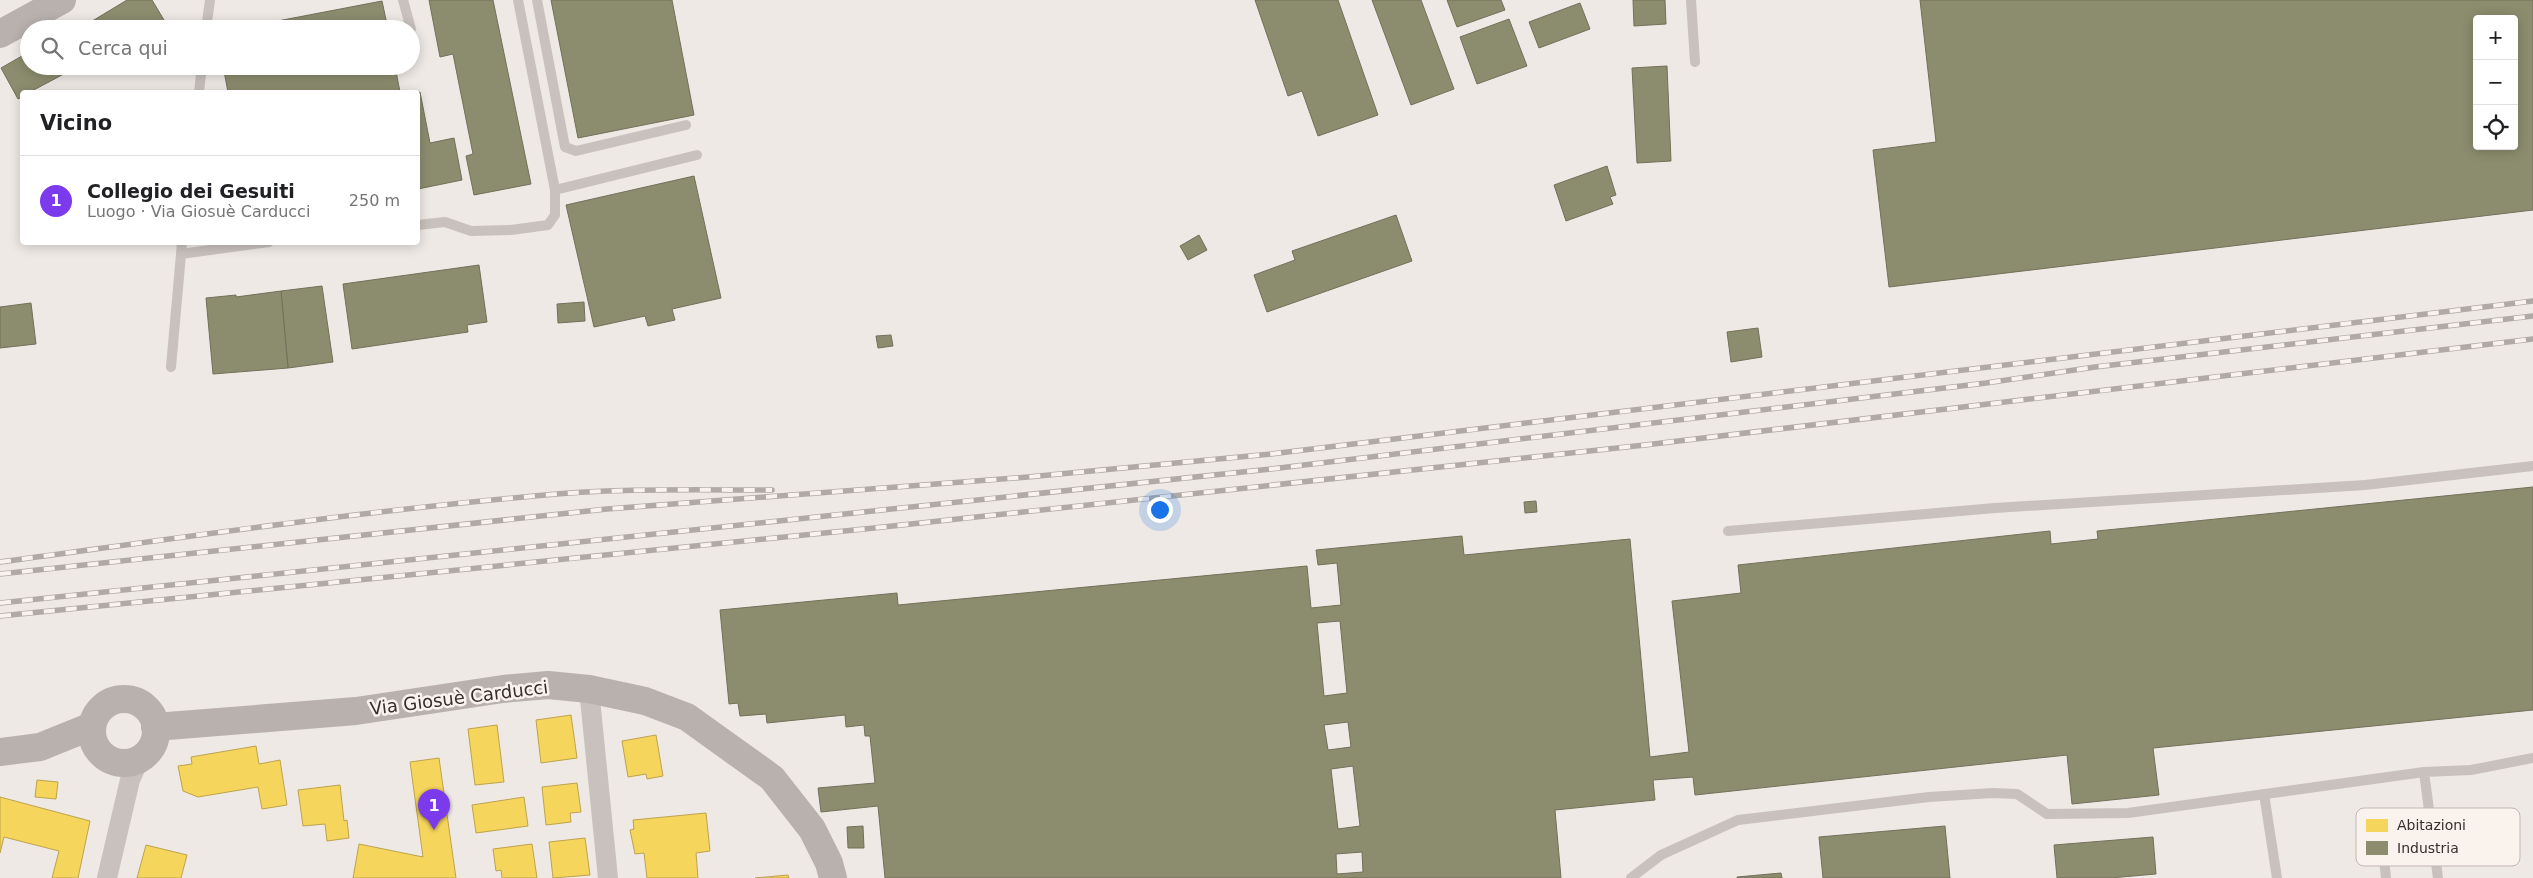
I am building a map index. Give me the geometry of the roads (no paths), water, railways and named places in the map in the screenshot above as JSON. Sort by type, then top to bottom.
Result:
[{"type":"street","points":[[26,20],[62,0]]},
{"type":"street","points":[[0,34],[20,23]]},
{"type":"street","name":"Via Giosuè Carducci","points":[[155,727],[356,711],[503,689],[548,685],[590,689],[645,701],[687,717],[772,778],[812,829],[829,863],[833,878]]},
{"type":"street","points":[[590,689],[608,878]]},
{"type":"street","points":[[106,878],[130,780],[139,760],[152,746],[155,727],[147,710],[140,704],[120,700],[101,709],[92,726],[96,747],[102,755],[120,763],[139,760]]},
{"type":"street","points":[[0,752],[40,747],[92,726]]},
{"type":"lane","points":[[207,20],[210,0]]},
{"type":"lane","points":[[403,0],[409,20]]},
{"type":"lane","points":[[420,225],[445,222],[471,231],[511,230],[548,225],[555,214],[555,190],[518,0]]},
{"type":"lane","points":[[537,0],[565,147],[576,151],[686,125]]},
{"type":"lane","points":[[1691,0],[1695,62]]},
{"type":"lane","points":[[199,90],[201,75]]},
{"type":"lane","points":[[555,190],[697,155]]},
{"type":"lane","points":[[170,367],[182,245]]},
{"type":"lane","points":[[181,254],[247,245]]},
{"type":"lane","points":[[1728,531],[1995,508],[2366,485],[2533,466]]},
{"type":"lane","points":[[1631,878],[1661,855],[1738,820],[1929,797],[1993,793],[2017,794],[2047,814],[2128,814],[2424,772],[2471,770],[2533,758]]},
{"type":"lane","points":[[2424,772],[2429,808]]},
{"type":"lane","points":[[2264,794],[2277,878]]},
{"type":"railway","points":[[0,574],[607,509],[1028,477],[1271,454],[2533,301]]},
{"type":"railway","points":[[0,603],[1271,469],[1986,383],[2095,367],[2533,316]]},
{"type":"railway","points":[[0,616],[874,528],[1645,445],[2533,339]]},
{"type":"railway","points":[[0,562],[467,502],[564,493],[772,490]]},
{"type":"place","name":"Collegio dei Gesuiti","points":[[434,830]]}]
